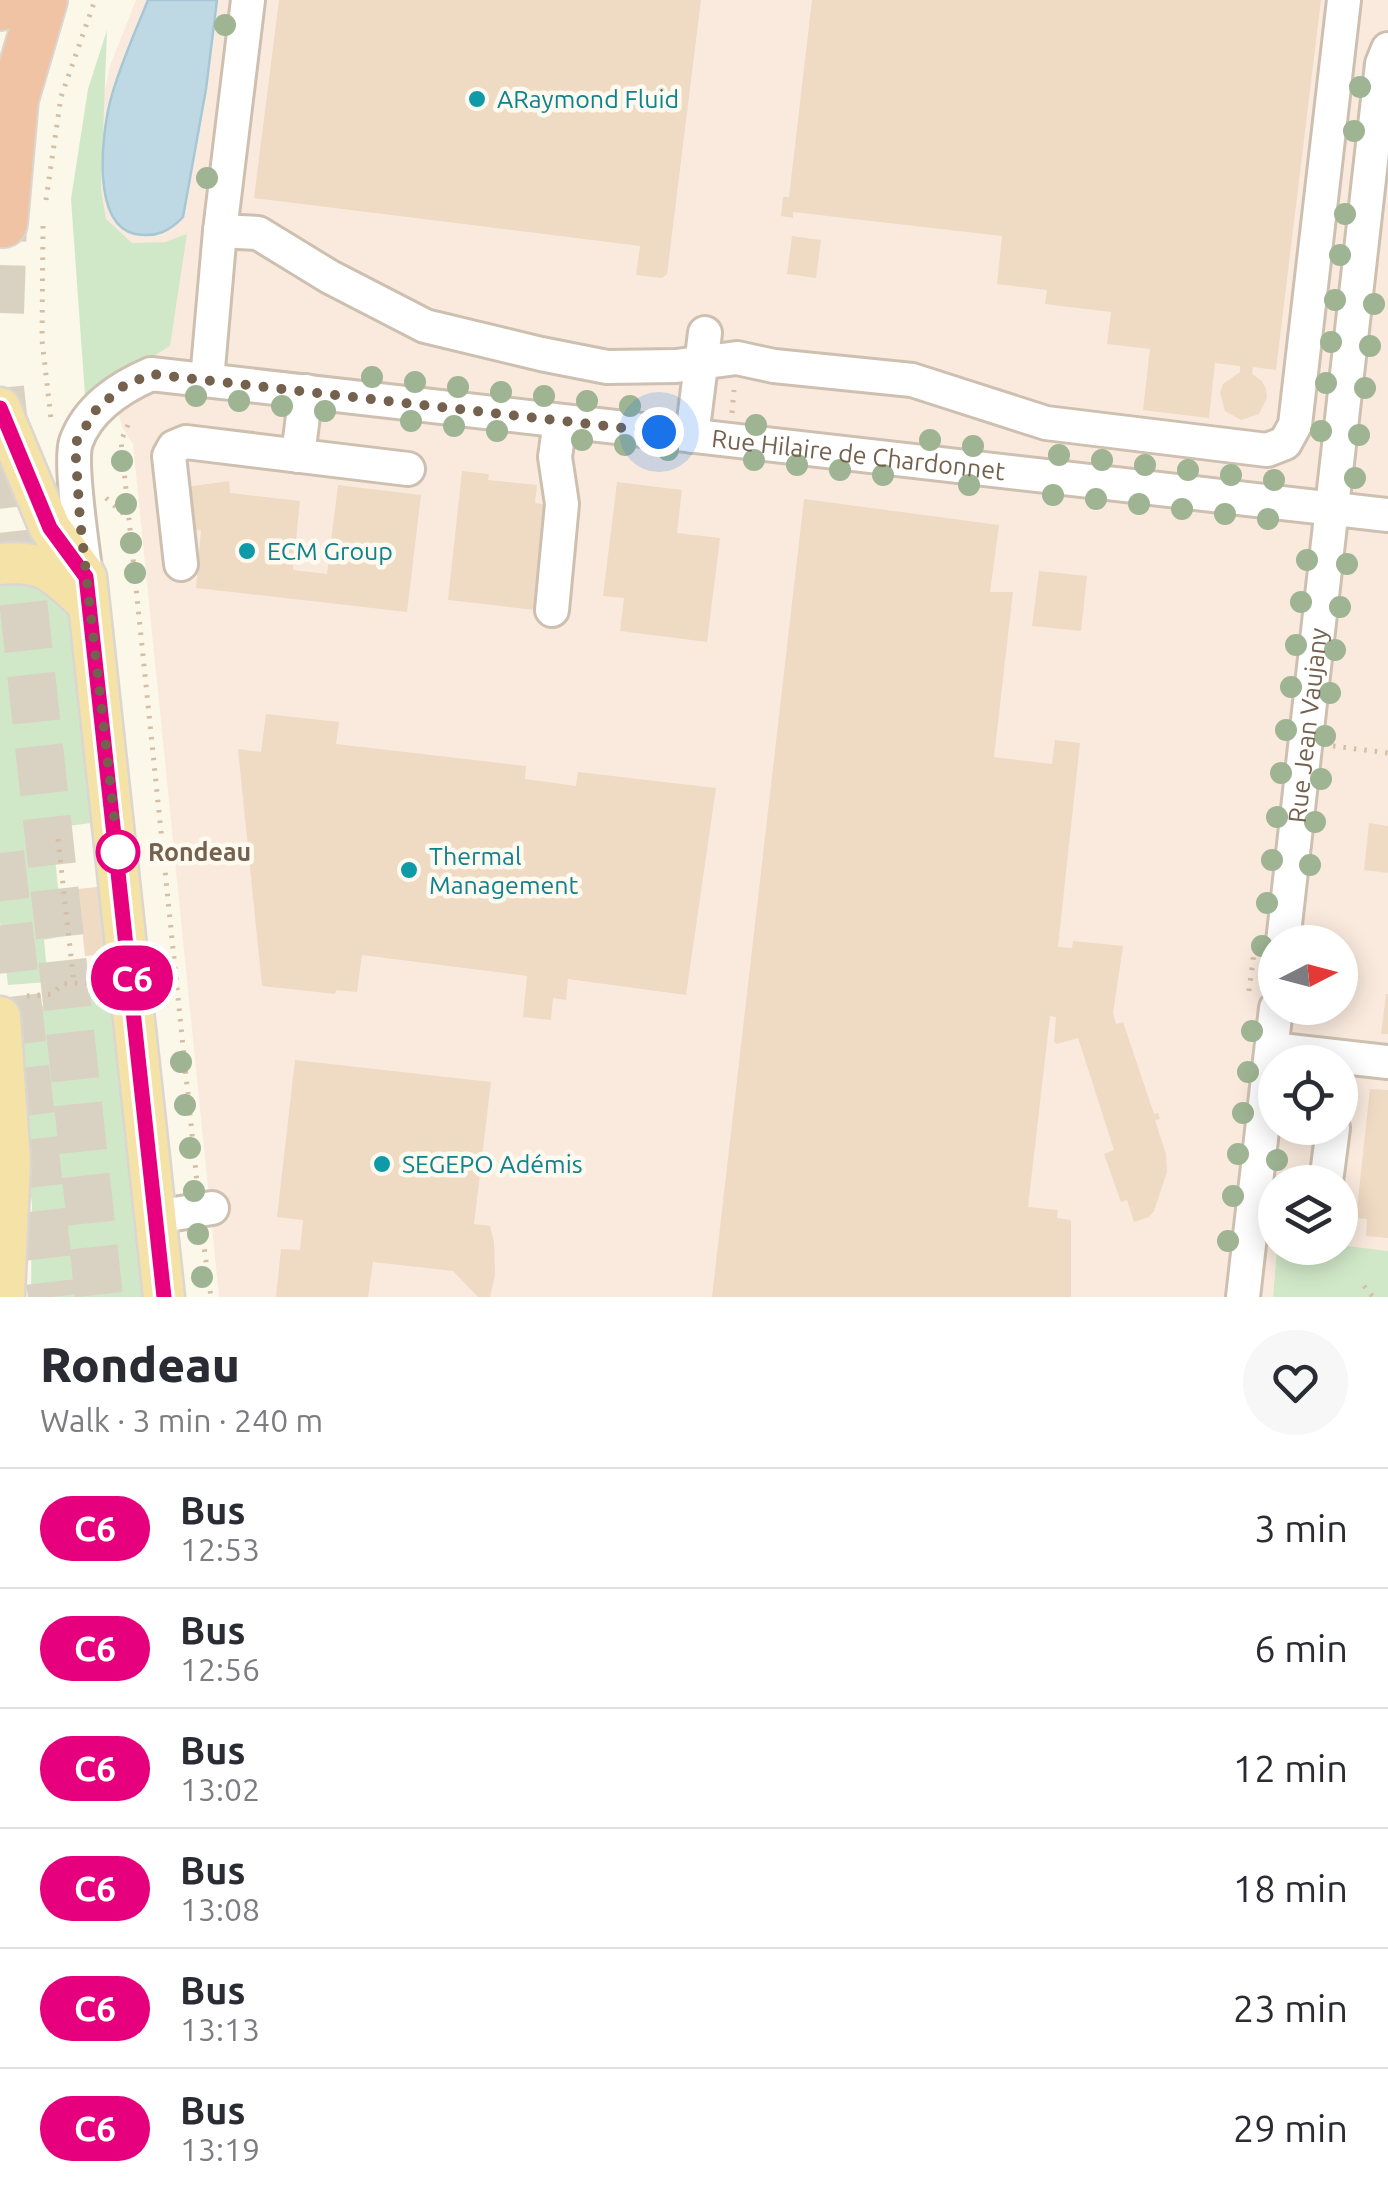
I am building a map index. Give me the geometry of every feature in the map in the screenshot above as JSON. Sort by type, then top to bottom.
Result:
[{"type":"highway","points":[[31,216],[14,99],[43,0]]},
{"type":"main road","points":[[0,408],[50,528],[88,591]]},
{"type":"main road","points":[[0,564],[30,562],[88,591]]},
{"type":"main road","name":"Rue Hilaire de Chardonnet","points":[[88,591],[164,1297]]},
{"type":"main road","points":[[4,1297],[10,1162],[9,1007]]},
{"type":"street","points":[[207,380],[220,231],[248,0]]},
{"type":"street","points":[[220,231],[258,233],[330,277],[425,326],[607,367],[704,348],[774,366],[912,380],[1046,422],[1266,450],[1285,443],[1295,425],[1344,0]]},
{"type":"street","name":"Rue Jean Vaujany","points":[[1272,925],[1306,743],[1332,510],[1374,263],[1382,64],[1388,49]]},
{"type":"street","points":[[692,436],[704,348]]},
{"type":"street","name":"Rue Hilaire de Chardonnet","points":[[88,591],[75,444],[96,410],[122,387],[151,374],[1388,514]]},
{"type":"street","points":[[298,456],[306,391]]},
{"type":"street","points":[[552,610],[562,504],[556,457],[560,421]]},
{"type":"street","points":[[181,564],[168,456],[174,447],[186,442],[408,470]]},
{"type":"street","points":[[1358,1063],[1388,1062]]},
{"type":"street","points":[[155,1217],[206,1210]]},
{"type":"street","points":[[1243,1297],[1258,1239]]},
{"type":"path","points":[[52,436],[31,216],[61,97],[95,0]]},
{"type":"path","points":[[130,422],[121,441],[175,974],[206,1210],[211,1297]]},
{"type":"path","points":[[105,498],[130,519]]},
{"type":"path","points":[[1306,743],[1388,754]]},
{"type":"path","points":[[58,840],[74,984]]},
{"type":"path","points":[[9,1007],[52,994],[62,984],[175,974]]},
{"type":"path","points":[[1364,1286],[1373,1297]]},
{"type":"shaded area","points":[[136,0],[1388,0],[1388,1251],[1358,1247],[1358,1165],[1258,1165],[1258,1265],[1276,1265],[1273,1297],[219,1297],[133,444],[122,427],[99,339],[98,123],[110,66]]},
{"type":"green space","points":[[107,30],[101,190],[106,219],[132,243],[165,242],[187,234],[170,346],[142,363],[89,408],[71,199],[88,89]]},
{"type":"green space","points":[[31,568],[86,613],[107,821],[52,828],[63,936],[44,940],[48,982],[8,985],[0,922],[0,572]]},
{"type":"green space","points":[[117,985],[146,1297],[31,1297],[32,1205],[9,1008],[72,1003],[73,988]]},
{"type":"green space","points":[[1358,1247],[1388,1251],[1388,1297],[1273,1297],[1276,1265],[1358,1265]]},
{"type":"water","points":[[148,0],[217,0],[183,217],[162,232],[143,235],[121,227],[111,214],[103,156],[114,89]]},
{"type":"building","name":"ARaymond Fluid","points":[[279,0],[701,0],[667,274],[662,278],[636,275],[640,246],[254,198]]},
{"type":"building","points":[[812,0],[1321,0],[1276,370],[1253,367],[1252,374],[1266,389],[1267,398],[1259,414],[1241,420],[1225,411],[1220,393],[1223,384],[1240,372],[1240,366],[1215,363],[1209,418],[1143,410],[1150,349],[1107,344],[1111,312],[1045,304],[1047,290],[997,284],[1002,236],[793,212],[793,218],[781,216],[783,197],[789,197]]},
{"type":"building","points":[[792,236],[821,240],[816,278],[787,274]]},
{"type":"building","points":[[462,471],[489,474],[488,480],[537,485],[535,503],[556,506],[544,611],[448,600]]},
{"type":"building","points":[[229,481],[230,493],[300,501],[293,570],[327,574],[338,485],[421,495],[407,612],[196,588],[201,530],[191,531],[186,487]]},
{"type":"building","points":[[617,482],[682,490],[677,533],[720,538],[707,642],[620,631],[624,598],[603,596]]},
{"type":"building","points":[[804,499],[999,525],[990,592],[1013,592],[994,757],[1052,764],[1055,740],[1080,743],[1058,947],[1072,948],[1073,941],[1123,946],[1113,1013],[1116,1024],[1123,1022],[1154,1114],[1158,1113],[1160,1119],[1155,1120],[1166,1154],[1167,1172],[1154,1211],[1134,1222],[1127,1200],[1121,1202],[1104,1154],[1114,1150],[1078,1038],[1054,1042],[1056,1017],[1050,1016],[1028,1207],[1058,1210],[1057,1218],[1071,1220],[1071,1297],[712,1297]]},
{"type":"building","points":[[1039,571],[1087,576],[1081,631],[1032,626]]},
{"type":"building","name":"Thermal Management","points":[[266,714],[339,722],[336,744],[526,766],[525,779],[576,786],[578,772],[716,788],[686,995],[568,979],[566,1000],[553,998],[551,1020],[523,1017],[527,976],[362,955],[357,992],[336,990],[335,994],[262,986],[238,749],[261,752]]},
{"type":"building","points":[[1369,823],[1388,826],[1388,873],[1364,870]]},
{"type":"building","points":[[106,886],[114,953],[85,956],[78,889]]},
{"type":"building","points":[[1386,994],[1388,1034],[1381,1034]]},
{"type":"building","name":"SEGEPO Adémis","points":[[295,1060],[491,1082],[474,1224],[490,1226],[494,1242],[495,1275],[490,1297],[478,1297],[453,1271],[373,1262],[368,1297],[276,1297],[281,1249],[300,1250],[303,1220],[277,1217]]},
{"type":"building","points":[[1370,1089],[1388,1090],[1388,1238],[1366,1236],[1367,1219],[1358,1218]]},
{"type":"tunnel","points":[[0,313],[3,223]]},
{"type":"tunnel","points":[[0,388],[99,1297]]},
{"type":"tunnel","points":[[0,853],[52,1297]]},
{"type":"bus line","name":"C6","points":[[0,408],[50,528],[86,577],[164,1297]]},
{"type":"place","name":"ARaymond Fluid","points":[[477,99]]},
{"type":"place","name":"ECM Group","points":[[247,551]]},
{"type":"place","name":"Rondeau","points":[[118,852]]},
{"type":"place","name":"Thermal Management","points":[[409,870]]},
{"type":"place","name":"SEGEPO Adémis","points":[[382,1164]]},
{"type":"route","points":[[118,852],[77,492],[75,444],[96,410],[122,387],[151,374],[659,432]]}]
